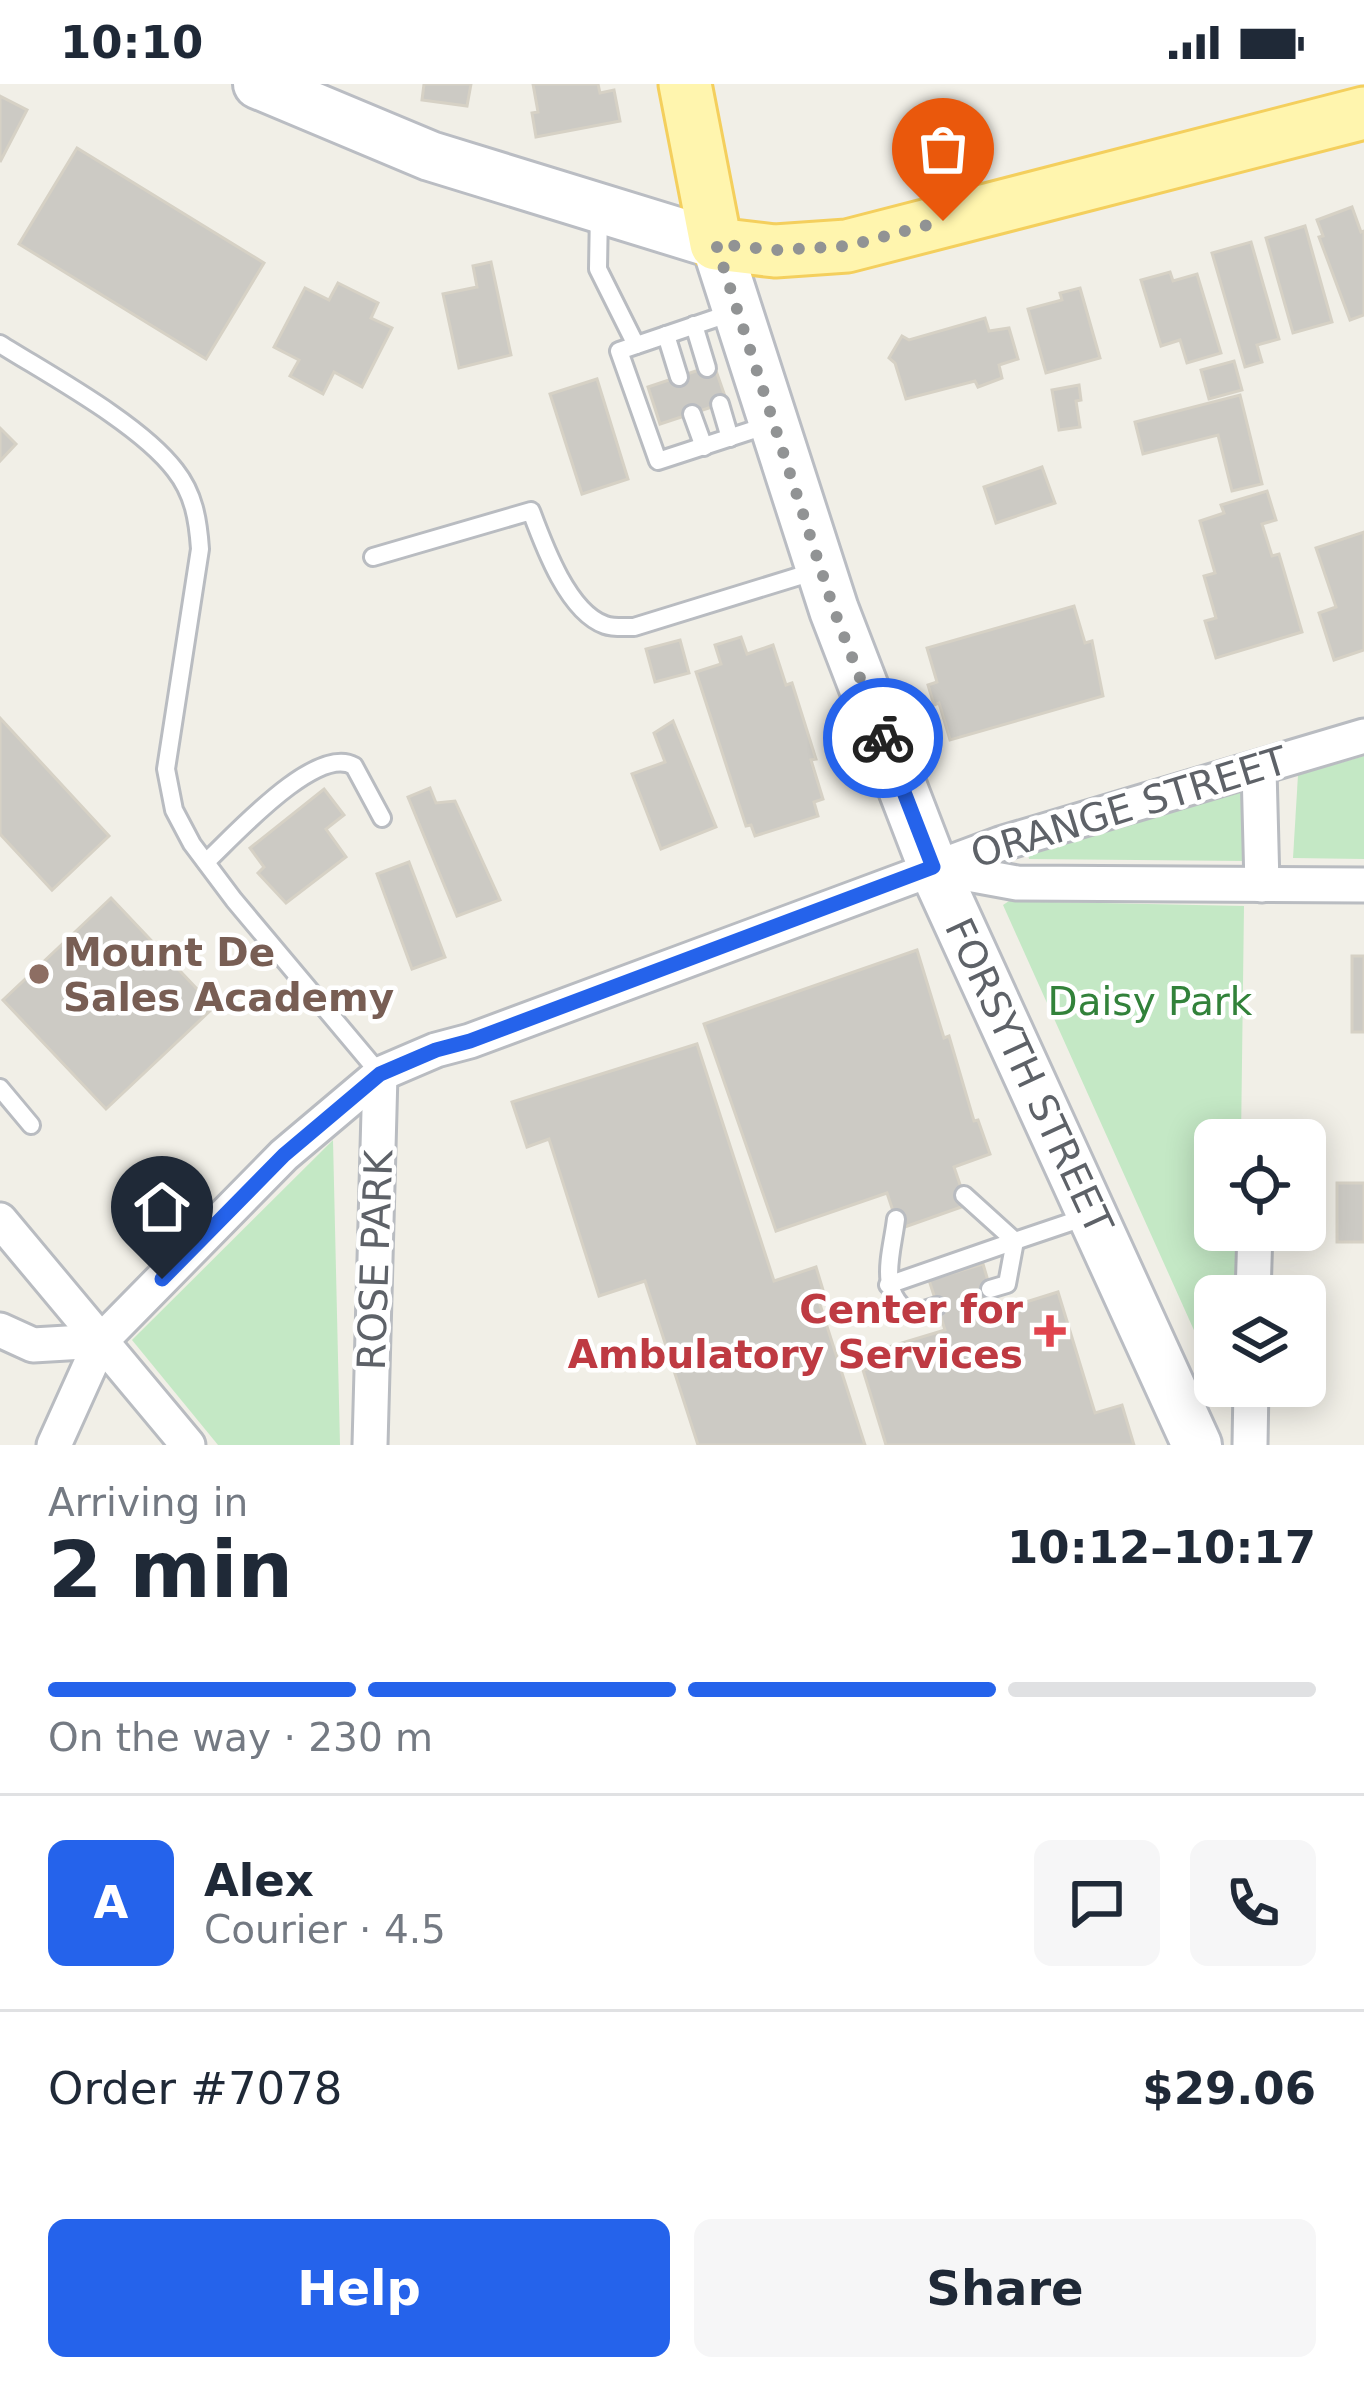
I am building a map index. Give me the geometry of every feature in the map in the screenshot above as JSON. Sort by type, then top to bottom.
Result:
[{"type":"main road","name":"FORSYTH STREET","points":[[685,84],[716,244]]},
{"type":"main road","points":[[716,244],[776,250],[848,246],[1364,113]]},
{"type":"street","points":[[259,84],[430,156],[716,244]]},
{"type":"street","name":"FORSYTH STREET","points":[[716,244],[716,318],[752,430],[820,570],[933,867],[1197,1445]]},
{"type":"street","name":"ORANGE STREET","points":[[101,1341],[284,1155],[380,1074],[933,867],[1364,736]]},
{"type":"street","points":[[1259,769],[1262,885]]},
{"type":"street","points":[[933,867],[1017,883],[1364,885]]},
{"type":"street","name":"ROSE PARK","points":[[370,1445],[380,1074]]},
{"type":"street","points":[[0,1220],[188,1445]]},
{"type":"street","points":[[0,1330],[33,1345],[101,1341]]},
{"type":"street","points":[[54,1445],[101,1341]]},
{"type":"street","points":[[1250,1445],[1251,1407]]},
{"type":"lane","points":[[599,209],[598,268],[636,345]]},
{"type":"lane","points":[[707,368],[716,318],[619,351],[658,461],[752,430]]},
{"type":"lane","points":[[666,335],[679,376]]},
{"type":"lane","points":[[0,344],[108,412],[174,468],[198,516],[200,549],[166,769],[173,810],[206,862],[380,1074]]},
{"type":"lane","points":[[719,404],[752,430]]},
{"type":"lane","points":[[692,414],[704,447]]},
{"type":"lane","points":[[374,556],[531,512],[550,562],[584,614],[607,627],[634,627],[820,570]]},
{"type":"lane","points":[[206,862],[297,778],[335,762],[354,766],[382,818]]},
{"type":"lane","points":[[0,1088],[31,1125]]},
{"type":"lane","points":[[964,1195],[1015,1241]]},
{"type":"lane","points":[[888,1285],[1092,1214]]},
{"type":"lane","points":[[896,1219],[888,1285],[895,1304],[912,1314],[937,1306]]},
{"type":"lane","points":[[990,1289],[1006,1284],[1015,1241]]},
{"type":"green space","points":[[1364,756],[1364,859],[1293,858],[1298,775]]},
{"type":"green space","points":[[1246,791],[1244,861],[1029,859],[1028,853]]},
{"type":"green space","name":"Daisy Park","points":[[1009,901],[1244,906],[1241,1119],[1194,1119],[1194,1251],[1240,1251],[1239,1275],[1194,1275],[1194,1330],[1003,905]]},
{"type":"green space","points":[[333,1140],[340,1445],[218,1445],[132,1340]]},
{"type":"building","points":[[424,84],[471,84],[467,106],[422,100]]},
{"type":"building","points":[[533,84],[598,84],[600,93],[614,90],[620,121],[536,137]]},
{"type":"building","points":[[0,96],[27,110],[0,162]]},
{"type":"building","points":[[77,148],[264,263],[206,359],[19,244]]},
{"type":"building","points":[[1352,207],[1364,231],[1364,315],[1350,320],[1317,220]]},
{"type":"building","points":[[1305,226],[1332,322],[1293,333],[1266,238]]},
{"type":"building","points":[[1251,242],[1279,339],[1257,345],[1262,362],[1245,367],[1212,253]]},
{"type":"building","points":[[491,262],[511,355],[459,368],[443,294],[477,287],[473,266]]},
{"type":"building","points":[[1170,272],[1173,281],[1197,274],[1221,353],[1187,363],[1180,340],[1161,346],[1141,280]]},
{"type":"building","points":[[338,283],[378,303],[371,318],[392,328],[362,387],[334,372],[323,394],[290,376],[299,360],[274,347],[305,288],[329,300]]},
{"type":"building","points":[[1080,288],[1100,358],[1046,373],[1028,309],[1062,300],[1060,293]]},
{"type":"building","points":[[985,318],[989,331],[1009,328],[1018,359],[999,365],[1002,378],[978,387],[975,381],[906,399],[895,363],[889,358],[902,336],[909,340]]},
{"type":"building","points":[[1234,361],[1242,390],[1209,399],[1201,370]]},
{"type":"building","points":[[714,365],[727,402],[660,424],[648,387]]},
{"type":"building","points":[[597,379],[628,479],[582,494],[550,394]]},
{"type":"building","points":[[1079,385],[1080,427],[1059,430],[1052,390]]},
{"type":"building","points":[[1240,395],[1262,484],[1232,491],[1218,435],[1143,454],[1135,422]]},
{"type":"building","points":[[0,428],[16,444],[0,461]]},
{"type":"building","points":[[1042,467],[1055,503],[996,523],[984,487]]},
{"type":"building","points":[[1267,491],[1276,520],[1262,524],[1272,556],[1279,554],[1302,632],[1216,658],[1205,621],[1216,618],[1204,576],[1215,573],[1200,521],[1224,513],[1221,505]]},
{"type":"building","points":[[1364,532],[1364,650],[1334,660],[1319,613],[1336,607],[1316,548]]},
{"type":"building","points":[[1074,606],[1085,643],[1092,641],[1103,696],[950,740],[928,685],[937,682],[927,648]]},
{"type":"building","points":[[741,637],[747,654],[773,645],[786,685],[792,683],[823,799],[814,802],[818,816],[755,836],[751,825],[746,826],[696,672],[721,664],[715,645]]},
{"type":"building","points":[[680,640],[689,673],[655,682],[646,649]]},
{"type":"building","points":[[0,718],[109,836],[52,890],[0,834]]},
{"type":"building","points":[[673,721],[716,827],[661,849],[632,774],[665,762],[654,733]]},
{"type":"building","points":[[430,788],[436,803],[455,801],[500,900],[457,916],[408,797]]},
{"type":"building","points":[[324,789],[344,815],[326,829],[346,857],[286,903],[258,873],[264,867],[250,848]]},
{"type":"building","points":[[409,862],[445,957],[412,969],[377,874]]},
{"type":"building","points":[[111,898],[214,1007],[106,1109],[3,1000]]},
{"type":"building","points":[[917,950],[944,1038],[949,1036],[974,1121],[978,1120],[990,1154],[954,1167],[967,1205],[899,1229],[887,1193],[776,1231],[704,1024]]},
{"type":"building","points":[[1352,956],[1364,956],[1364,1032],[1352,1032]]},
{"type":"building","points":[[697,1044],[774,1281],[816,1267],[823,1290],[816,1292],[865,1445],[698,1445],[645,1281],[599,1296],[549,1139],[527,1147],[512,1102]]},
{"type":"building","points":[[1337,1183],[1364,1183],[1364,1242],[1337,1242]]},
{"type":"building","points":[[983,1264],[997,1311],[1058,1292],[1095,1413],[1122,1405],[1134,1445],[886,1445],[863,1370],[886,1363],[882,1349],[945,1330],[929,1280]]},
{"type":"way so far","points":[[883,738],[834,610],[716,244],[776,250],[848,246],[943,221]]},
{"type":"place","name":"Mount De Sales Academy","points":[[39,974]]},
{"type":"place","name":"Center for Ambulatory Services","points":[[1050,1331]]},
{"type":"route","points":[[162,1279],[284,1155],[380,1074],[933,867],[883,738]]}]
